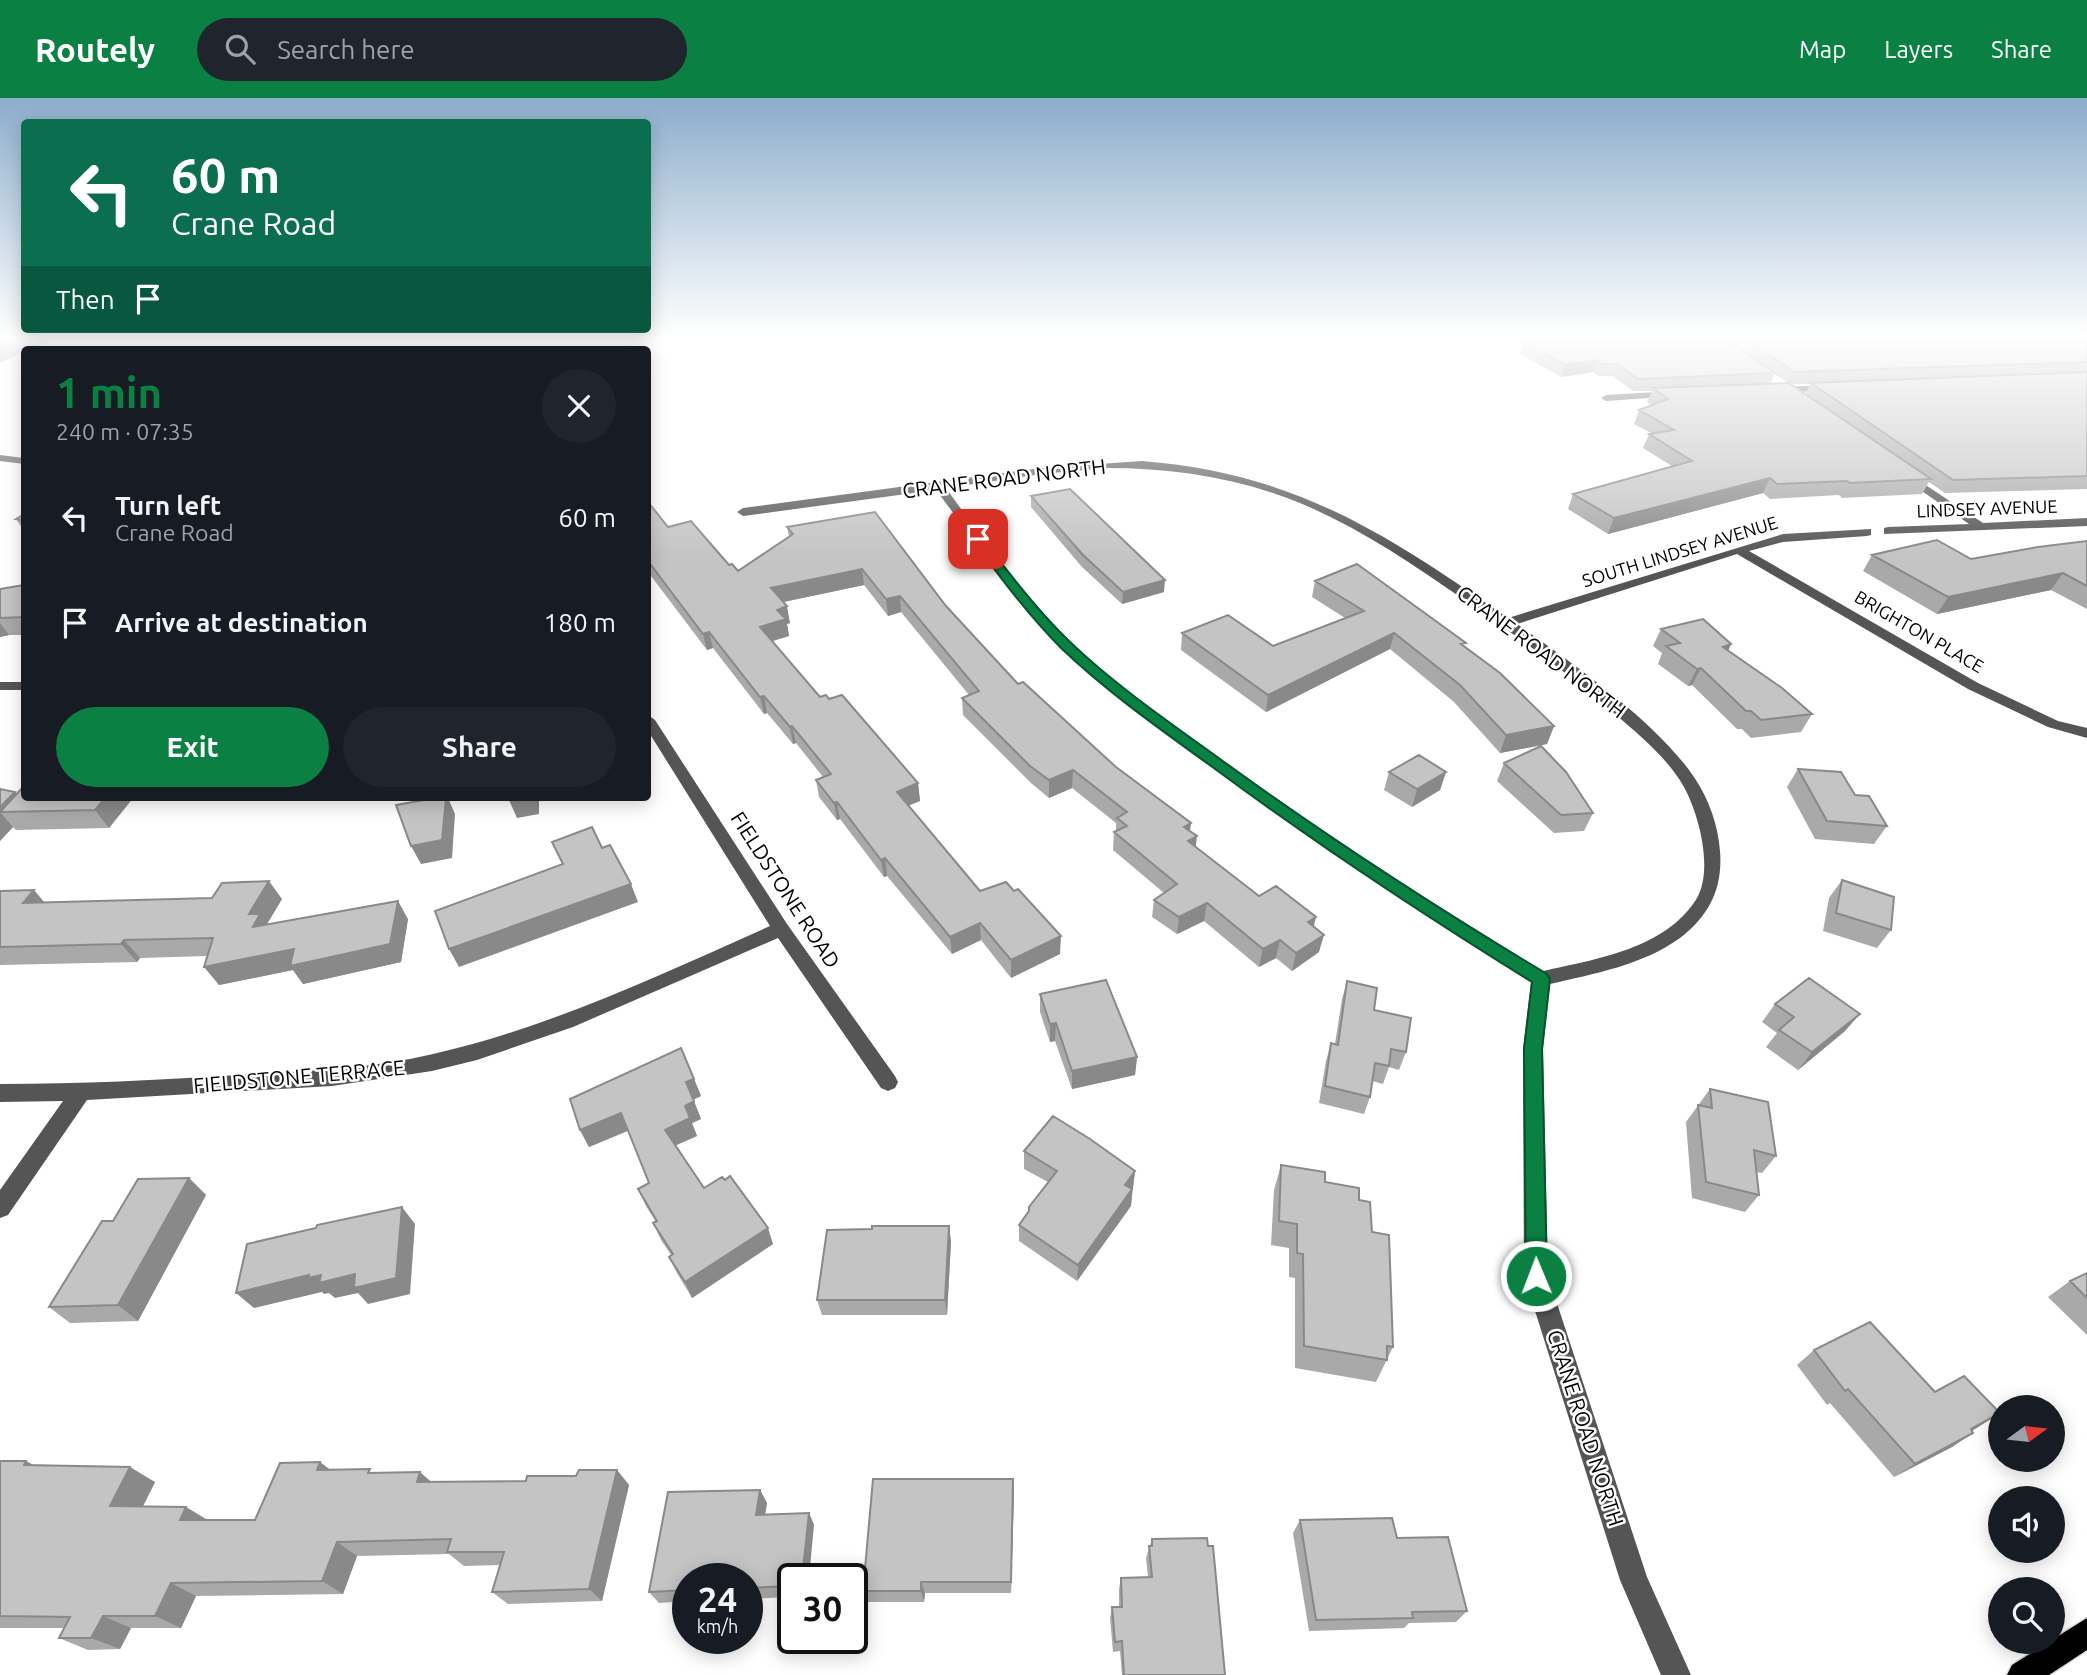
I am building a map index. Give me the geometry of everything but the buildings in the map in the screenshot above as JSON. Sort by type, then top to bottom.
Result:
[{"type":"main road","points":[[2022,1675],[2087,1633]]},
{"type":"street","points":[[0,458],[21,461]]},
{"type":"street","name":"CRANE ROAD NORTH","points":[[743,512],[1037,470],[1113,465],[1177,467],[1218,475],[1293,497],[1348,521],[1393,545],[1507,623],[1607,699],[1668,757],[1693,788],[1705,815],[1714,878],[1704,902],[1686,922],[1661,941],[1594,967],[1541,979],[1533,1049],[1536,1276],[1634,1580],[1676,1675]]},
{"type":"street","points":[[1901,471],[1981,527]]},
{"type":"street","points":[[939,486],[1024,601],[1066,645],[1138,706],[1273,806],[1427,910],[1541,979]]},
{"type":"street","name":"LINDSEY AVENUE","points":[[1888,531],[2087,523]]},
{"type":"street","name":"SOUTH LINDSEY AVENUE","points":[[1507,623],[1783,538],[1867,532]]},
{"type":"street","name":"BRIGHTON PLACE","points":[[1738,550],[1973,687],[2053,724],[2087,733]]},
{"type":"street","points":[[0,686],[21,686]]},
{"type":"street","name":"FIELDSTONE ROAD","points":[[651,725],[782,929],[888,1082]]},
{"type":"street","name":"FIELDSTONE TERRACE","points":[[0,1093],[80,1093],[299,1080],[378,1073],[433,1063],[484,1049],[620,1002],[782,929]]},
{"type":"street","points":[[0,1208],[80,1093]]},
{"type":"route","points":[[978,539],[1024,601],[1066,645],[1138,706],[1273,806],[1427,910],[1541,979],[1533,1049],[1536,1276]]}]
